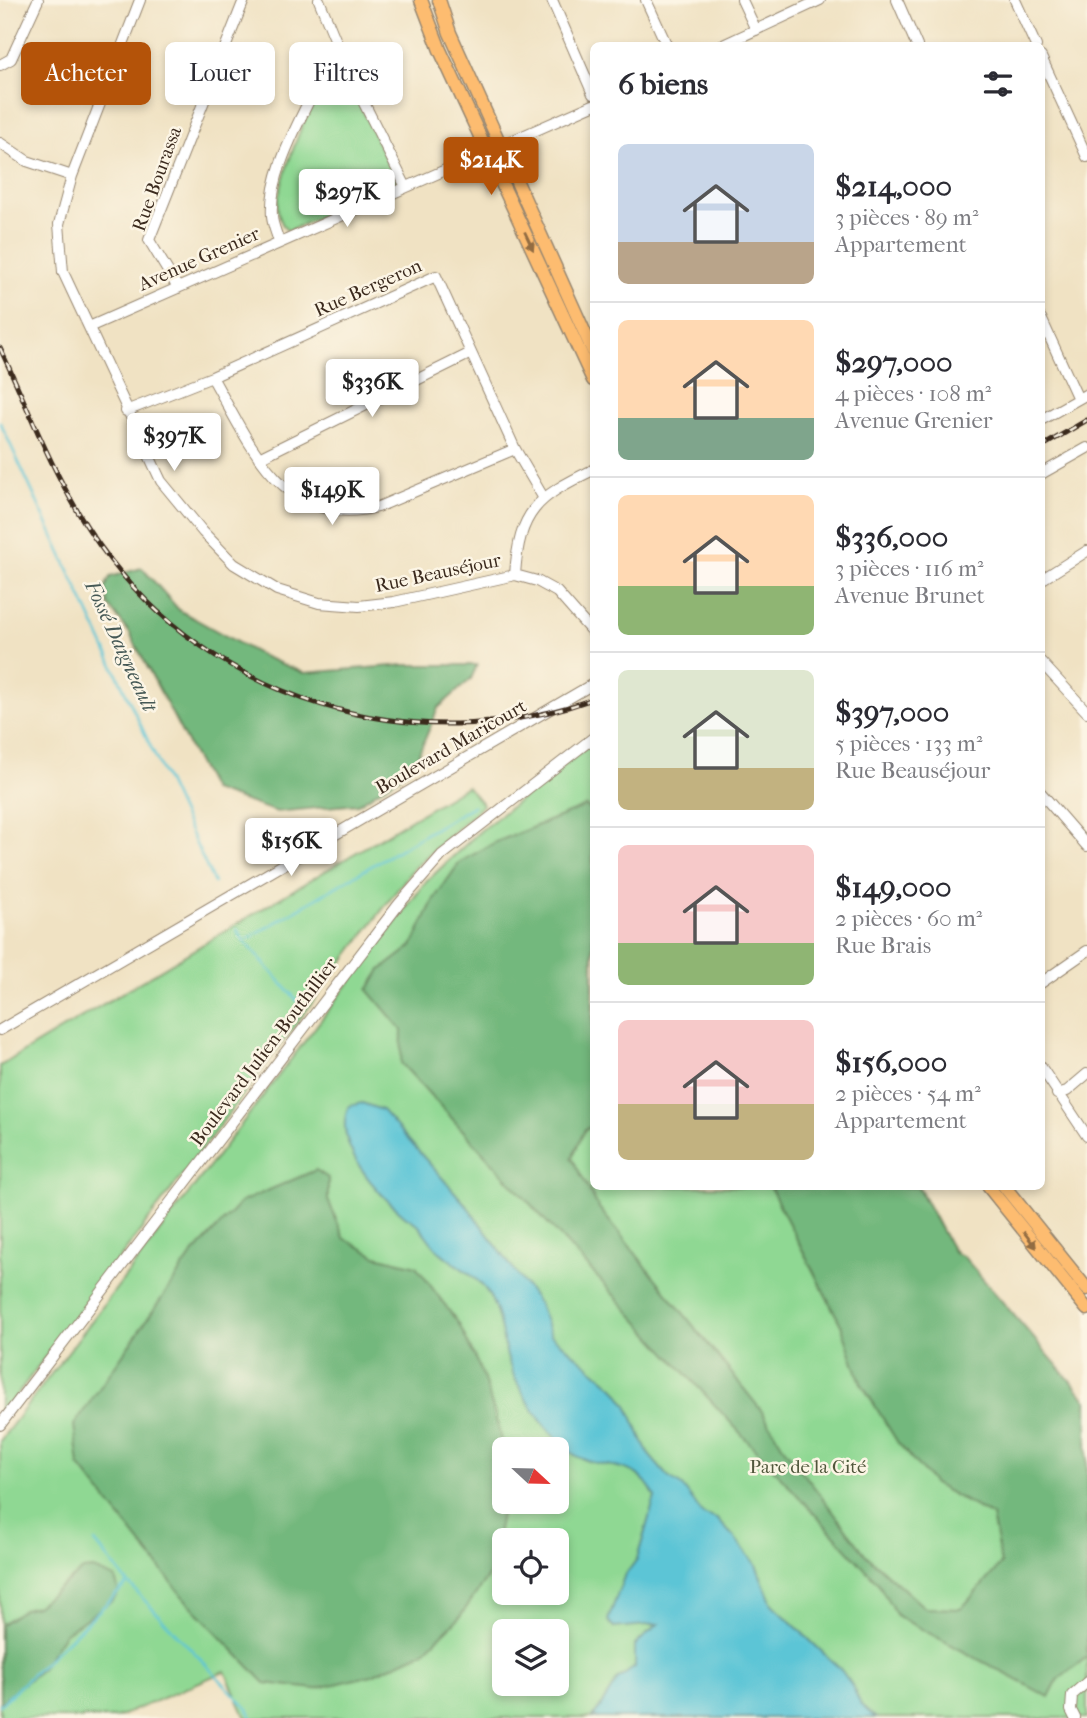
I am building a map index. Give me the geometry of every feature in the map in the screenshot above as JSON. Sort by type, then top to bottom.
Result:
[{"type":"main road","points":[[421,0],[440,50],[590,373]]},
{"type":"main road","points":[[439,0],[450,33],[590,344]]},
{"type":"main road","points":[[991,1190],[1087,1309]]},
{"type":"main road","points":[[1007,1190],[1087,1289]]},
{"type":"street","points":[[0,65],[11,59],[38,0]]},
{"type":"street","name":"Rue Beauséjour","points":[[140,0],[72,176],[59,224],[63,272],[161,481],[203,532],[234,564],[276,590],[319,603],[359,606],[394,603],[515,575],[537,581],[557,592],[590,629]]},
{"type":"street","name":"Rue Bourassa","points":[[178,288],[149,240],[244,0]]},
{"type":"street","points":[[319,0],[336,42]]},
{"type":"street","points":[[551,0],[590,87]]},
{"type":"street","points":[[646,0],[665,42]]},
{"type":"street","points":[[742,0],[756,30]]},
{"type":"street","points":[[730,42],[820,0]]},
{"type":"street","points":[[897,0],[915,42]]},
{"type":"street","points":[[1015,0],[1034,42]]},
{"type":"street","points":[[1045,66],[1087,158]]},
{"type":"street","points":[[279,242],[272,217],[274,186],[307,105]]},
{"type":"street","points":[[365,105],[405,187]]},
{"type":"street","name":"Avenue Grenier","points":[[89,327],[590,106]]},
{"type":"street","points":[[0,143],[27,160],[72,176]]},
{"type":"street","name":"Rue Bergeron","points":[[126,411],[212,377],[436,276],[515,449],[543,497]]},
{"type":"street","points":[[1045,325],[1083,396],[1045,419]]},
{"type":"street","points":[[259,458],[471,353]]},
{"type":"street","points":[[212,377],[259,458],[276,479],[315,507],[358,512],[378,508],[515,449]]},
{"type":"street","points":[[1045,472],[1087,448]]},
{"type":"street","points":[[515,575],[517,539],[543,497],[590,472]]},
{"type":"street","points":[[1045,577],[1087,551]]},
{"type":"street","points":[[1045,666],[1087,712]]},
{"type":"street","name":"Boulevard Maricourt","points":[[0,1030],[590,686]]},
{"type":"street","name":"Boulevard Julien-Bouthillier","points":[[0,1425],[398,904],[442,855],[590,740]]},
{"type":"street","points":[[1045,798],[1087,846]]},
{"type":"street","points":[[1045,981],[1087,951]]},
{"type":"street","points":[[1045,1074],[1087,1136]]},
{"type":"street","points":[[1057,1094],[1067,1091],[1087,1074]]},
{"type":"street","points":[[1075,1718],[1070,1710],[1072,1695],[1087,1682]]},
{"type":"green space","points":[[312,105],[360,105],[397,182],[288,231],[280,218],[278,201],[287,166]]},
{"type":"green space","points":[[142,568],[179,610],[262,656],[304,673],[405,665],[477,665],[471,679],[438,708],[415,763],[398,778],[358,804],[277,812],[212,790],[129,632],[108,605],[105,588],[110,577]]},
{"type":"green space","name":"Parc de la Cité","points":[[590,744],[590,1190],[921,1190],[949,1245],[1087,1402],[1087,1718],[246,1718],[225,1671],[116,1718],[0,1718],[0,1441],[426,882],[480,831]]},
{"type":"green space","points":[[467,786],[483,805],[413,869],[0,1417],[0,1066]]},
{"type":"green space","points":[[586,806],[590,809],[590,1127],[585,1129],[572,1158],[599,1208],[761,1410],[782,1445],[866,1555],[925,1608],[961,1609],[1001,1564],[992,1516],[934,1484],[898,1443],[861,1383],[841,1325],[772,1190],[919,1190],[954,1253],[963,1256],[1087,1400],[1087,1657],[1058,1679],[1049,1697],[897,1616],[878,1583],[401,1063],[402,1030],[368,990],[381,970],[412,946],[434,899],[460,862],[496,842]]},
{"type":"green space","points":[[316,1170],[328,1178],[328,1200],[344,1238],[376,1256],[416,1266],[459,1324],[482,1373],[500,1437],[492,1437],[492,1514],[501,1514],[498,1528],[492,1528],[489,1575],[459,1618],[425,1651],[372,1675],[315,1689],[265,1683],[184,1598],[79,1465],[74,1425],[191,1256],[241,1202]]},
{"type":"green space","points":[[93,1569],[115,1578],[119,1592],[113,1600],[64,1634],[40,1670],[0,1703],[0,1625],[24,1609],[36,1606],[83,1570]]},
{"type":"water","points":[[362,1103],[382,1110],[467,1206],[539,1304],[551,1335],[614,1387],[627,1405],[649,1455],[668,1477],[682,1486],[703,1514],[717,1519],[734,1537],[756,1565],[772,1604],[841,1670],[852,1685],[861,1705],[876,1718],[593,1718],[618,1679],[635,1667],[635,1645],[658,1624],[614,1628],[608,1620],[624,1577],[637,1559],[655,1497],[647,1483],[637,1474],[578,1457],[569,1450],[569,1437],[555,1437],[541,1421],[514,1377],[496,1311],[487,1291],[475,1278],[438,1250],[418,1225],[382,1194],[360,1167],[346,1136],[345,1121],[349,1106]]},
{"type":"waterway","name":"Fossé Daigneault","points":[[0,422],[214,883]]},
{"type":"waterway","name":"Fossé Daigneault","points":[[237,930],[244,941],[473,806]]},
{"type":"waterway","points":[[245,942],[301,1005]]},
{"type":"waterway","points":[[95,1542],[128,1583],[248,1709],[252,1718]]},
{"type":"waterway","points":[[0,1705],[128,1583]]},
{"type":"railway","points":[[0,348],[58,474],[100,546],[145,600],[198,644],[257,679],[321,705],[388,720],[456,724],[525,717],[590,700]]},
{"type":"railway","points":[[1045,445],[1087,420]]}]
